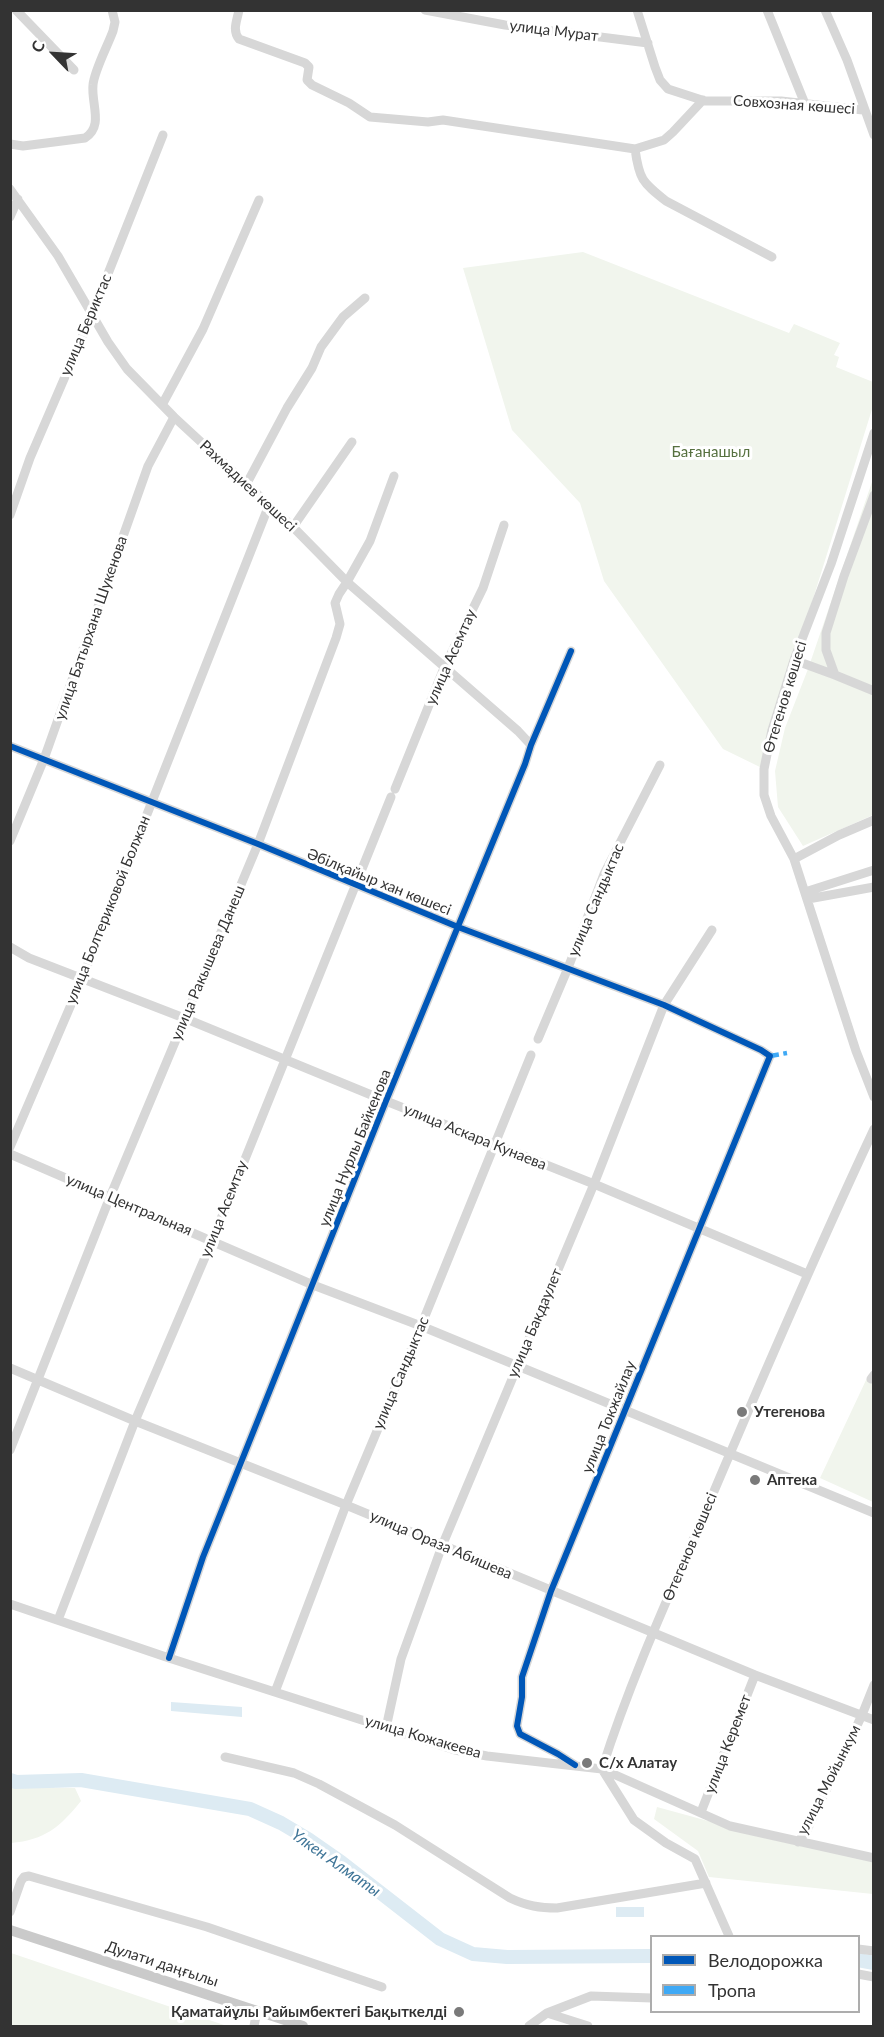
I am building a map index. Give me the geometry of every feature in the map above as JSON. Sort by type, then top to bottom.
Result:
[{"type":"main road","name":"Дулати даңғылы","points":[[10,1930],[303,2026]]},
{"type":"street","points":[[16,10],[74,70]]},
{"type":"street","points":[[10,144],[23,146],[85,138],[92,134],[96,126],[93,84],[113,31],[115,22],[112,10]]},
{"type":"street","points":[[239,10],[235,27],[239,39],[305,63],[309,67],[307,80],[312,85],[349,103],[369,117],[428,122],[443,120],[635,149],[664,140],[703,100]]},
{"type":"street","name":"улица Мурат","points":[[425,10],[505,25],[648,43]]},
{"type":"street","name":"Совхозная көшесі","points":[[637,10],[660,80],[668,89],[703,100],[781,101],[863,110]]},
{"type":"street","points":[[767,10],[806,104]]},
{"type":"street","points":[[825,10],[847,60],[873,135]]},
{"type":"street","name":"улица Бериктас","points":[[10,516],[30,458],[92,314],[163,135]]},
{"type":"street","points":[[635,149],[638,172],[646,184],[666,201],[772,257]]},
{"type":"street","name":"Рахмадиев көшесі","points":[[10,189],[58,256],[108,342],[127,369],[174,417],[293,527],[347,582],[518,731],[531,745]]},
{"type":"street","points":[[10,217],[18,199]]},
{"type":"street","points":[[162,405],[203,329],[259,200]]},
{"type":"street","points":[[246,485],[287,408],[312,368],[321,347],[343,318],[364,298]]},
{"type":"street","name":"улица Батырхана Шукенова","points":[[10,841],[45,759],[148,466],[174,417]]},
{"type":"street","name":"Өтегенов көшесі","points":[[873,433],[831,564],[794,660],[772,730],[764,769],[764,795],[771,816],[794,859],[807,895],[856,1051],[873,1097]]},
{"type":"street","points":[[293,527],[352,442]]},
{"type":"street","name":"улица Ракышева Данеш","points":[[10,1450],[110,1197],[258,844],[336,638],[340,624],[335,603],[370,541],[394,477]]},
{"type":"street","points":[[834,675],[826,650],[826,633],[873,495]]},
{"type":"street","name":"улица Болтериковой Болжан","points":[[10,1147],[82,979],[269,505]]},
{"type":"street","name":"улица Асемтау","points":[[58,1620],[135,1421],[212,1241],[444,668],[483,588],[504,525]]},
{"type":"street","name":"улица Нурлы Байкенова","points":[[169,1658],[203,1557],[386,1101],[571,651]]},
{"type":"street","points":[[794,660],[873,691]]},
{"type":"street","name":"Әбілқайыр хан көшесі","points":[[10,746],[258,844],[458,927],[664,1005],[770,1056]]},
{"type":"street","name":"улица Сандыктас","points":[[538,1039],[604,874],[660,765]]},
{"type":"street","points":[[794,859],[873,820]]},
{"type":"street","points":[[807,895],[873,870]]},
{"type":"street","points":[[807,895],[873,887]]},
{"type":"street","name":"улица Бакдаулет","points":[[386,1728],[401,1659],[442,1546],[594,1184],[664,1005],[712,930]]},
{"type":"street","name":"улица Аскара Кунаева","points":[[10,947],[29,958],[184,1018],[594,1184],[807,1274]]},
{"type":"street","name":"улица Сандыктас","points":[[275,1692],[345,1505],[421,1326],[531,1054]]},
{"type":"street","name":"улица Токжайлау","points":[[575,1765],[519,1734],[517,1726],[522,1697],[522,1677],[551,1591],[770,1056]]},
{"type":"street","name":"Өтегенов көшесі","points":[[602,1769],[617,1721],[653,1632],[807,1274],[873,1129]]},
{"type":"street","name":"улица Центральная","points":[[10,1154],[313,1285],[517,1365],[873,1513]]},
{"type":"street","name":"улица Ораза Абишева","points":[[10,1368],[755,1675],[873,1720]]},
{"type":"street","name":"улица Кожакеева","points":[[10,1604],[455,1750],[487,1756],[602,1769],[730,1826],[873,1858]]},
{"type":"street","name":"улица Керемет","points":[[701,1812],[755,1675]]},
{"type":"street","name":"улица Мойынкум","points":[[798,1842],[806,1832],[862,1715],[873,1685]]},
{"type":"street","points":[[225,1757],[294,1773],[319,1784],[395,1825],[510,1898],[525,1905],[538,1908],[558,1908],[706,1883]]},
{"type":"street","points":[[602,1769],[634,1820],[666,1843],[695,1859],[729,1935]]},
{"type":"street","points":[[10,1912],[21,1881],[24,1877],[29,1876],[207,1927],[382,1987]]},
{"type":"street","points":[[529,2026],[547,2013],[591,1996],[650,1998]]},
{"type":"street","points":[[254,2026],[257,2011]]},
{"type":"street","points":[[547,2013],[588,2026]]},
{"type":"green space","name":"Бағанашыл","points":[[583,252],[789,333],[794,324],[840,343],[834,355],[839,357],[836,367],[873,382],[873,406],[794,660],[764,769],[723,749],[604,581],[580,503],[512,430],[463,268]]},
{"type":"green space","points":[[873,479],[873,815],[803,846],[778,807],[775,771],[785,728],[808,669]]},
{"type":"green space","points":[[867,1378],[873,1381],[873,1502],[820,1478]]},
{"type":"green space","points":[[11,1787],[75,1788],[81,1801],[51,1831],[33,1839],[11,1843]]},
{"type":"green space","points":[[657,1807],[873,1862],[873,1894],[709,1877],[698,1851],[654,1819]]},
{"type":"green space","points":[[11,1953],[227,2026],[11,2026]]},
{"type":"shaded area","points":[[171,1702],[242,1707],[242,1717],[171,1711]]},
{"type":"shaded area","points":[[616,1907],[644,1907],[644,1917],[616,1917]]},
{"type":"waterway","name":"Үлкен Алматы","points":[[10,1780],[16,1782],[81,1780],[250,1809],[281,1823],[308,1839],[440,1939],[473,1954],[507,1957],[650,1956]]},
{"type":"waterway","name":"Үлкен Алматы","points":[[860,1960],[874,1963]]},
{"type":"marked path","points":[[770,1056],[787,1053]]},
{"type":"cycle path","points":[[169,1658],[203,1557],[386,1101],[571,651]]},
{"type":"cycle path","points":[[10,746],[258,844],[458,927],[664,1005],[770,1056],[551,1591],[522,1677],[522,1697],[517,1726],[520,1734],[575,1765]]},
{"type":"place","name":"Утегенова","points":[[742,1412]]},
{"type":"place","name":"Аптека","points":[[755,1480]]},
{"type":"place","name":"С/х Алатау","points":[[587,1763]]},
{"type":"place","name":"Қаматайұлы Райымбектегі Бақыткелді","points":[[459,2012]]}]
